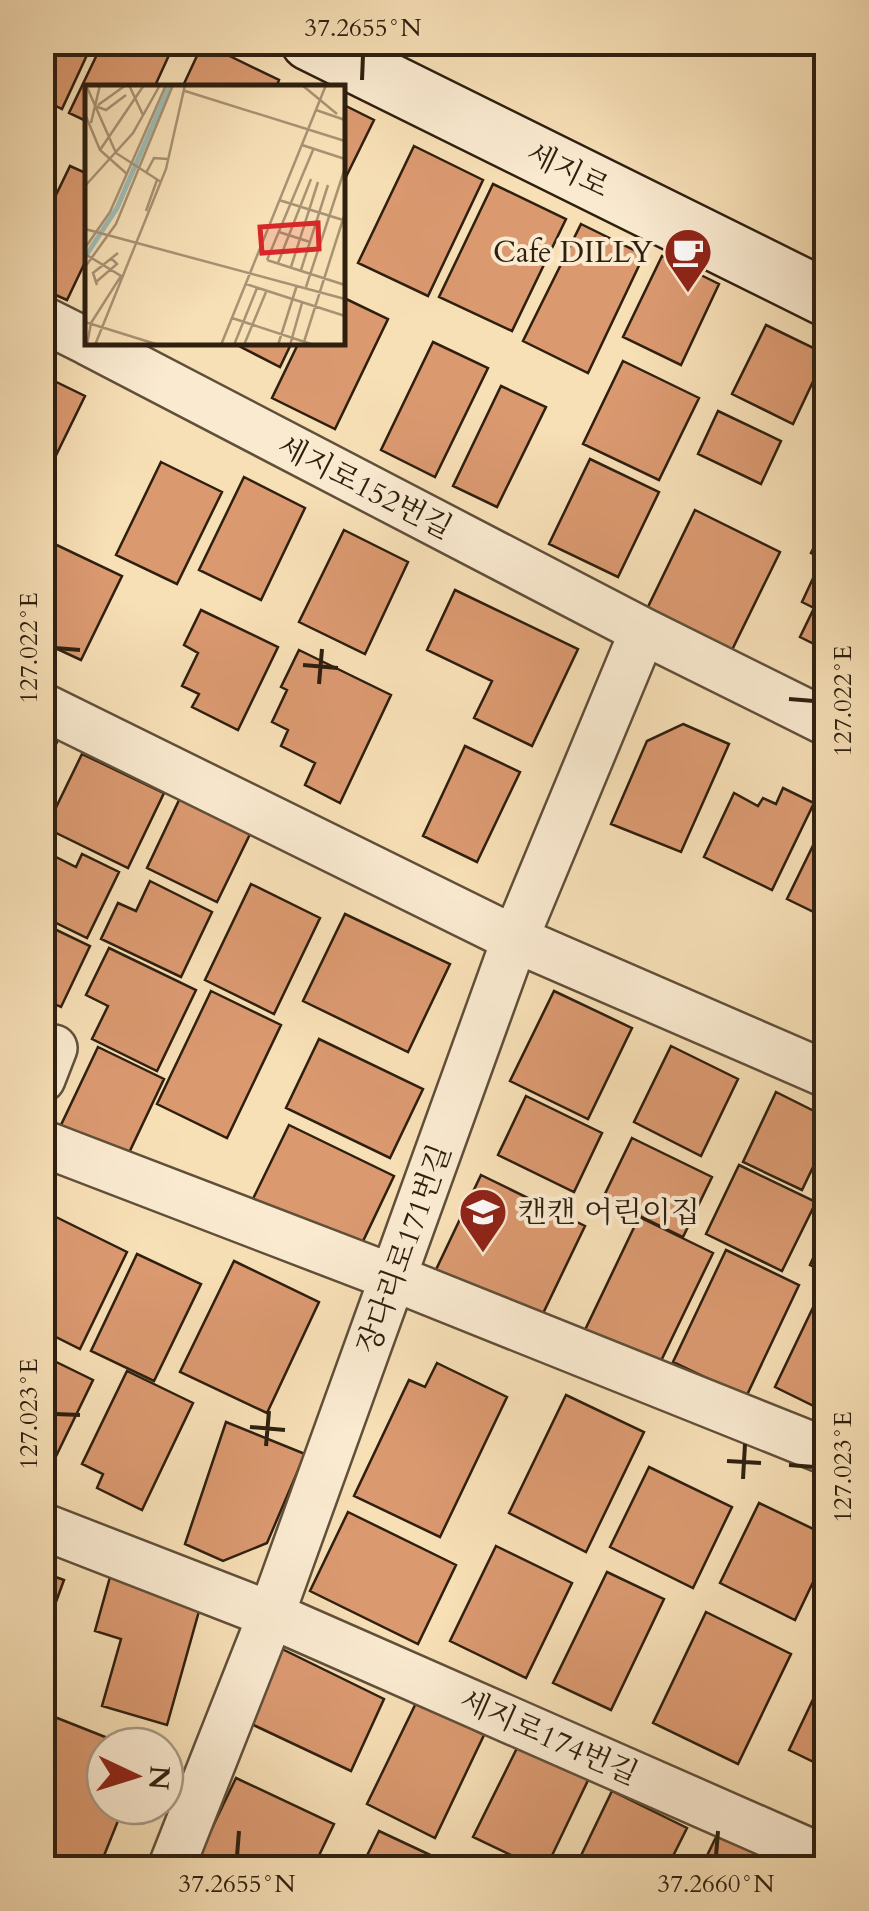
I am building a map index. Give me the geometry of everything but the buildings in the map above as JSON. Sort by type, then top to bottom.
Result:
[{"type":"street","name":"세지로","points":[[309,42],[826,298]]},
{"type":"street","name":"세지로152번길","points":[[42,319],[85,340]]},
{"type":"street","name":"세지로152번길","points":[[94,345],[643,631]]},
{"type":"street","points":[[643,631],[826,722]]},
{"type":"street","name":"장다리로171번길","points":[[170,1868],[270,1615],[515,939],[643,631]]},
{"type":"street","points":[[42,706],[515,939],[826,1074]]},
{"type":"street","points":[[42,1143],[394,1278],[826,1452]]},
{"type":"street","points":[[42,1526],[270,1615]]},
{"type":"street","name":"세지로174번길","points":[[270,1615],[826,1858]]},
{"type":"place","name":"Cafe DILLY","points":[[688,294]]},
{"type":"place","name":"캔캔 어린이집","points":[[483,1254]]}]
